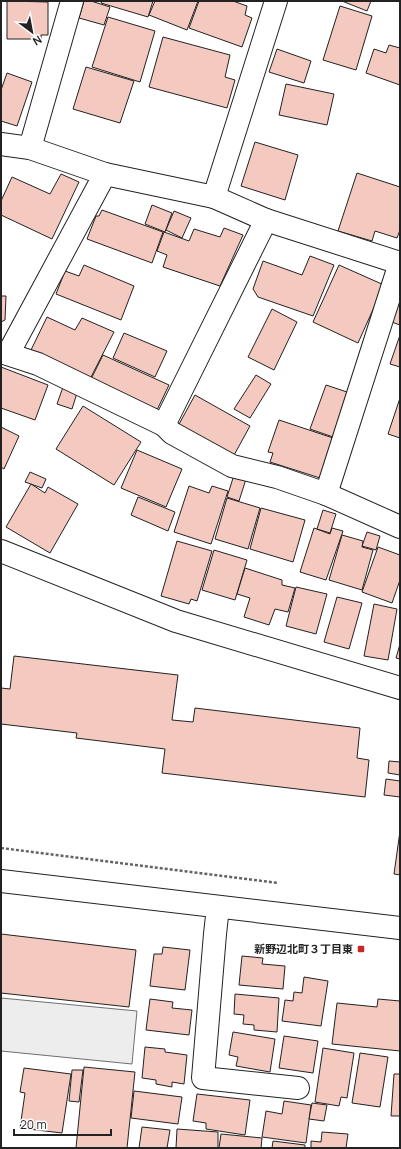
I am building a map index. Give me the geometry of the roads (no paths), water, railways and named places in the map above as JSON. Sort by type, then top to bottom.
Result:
[{"type":"street","points":[[30,148],[72,1]]},
{"type":"street","points":[[214,198],[276,1]]},
{"type":"street","points":[[1,144],[30,148],[105,174],[214,198],[266,220],[400,263],[326,494]]},
{"type":"street","points":[[105,174],[5,353],[38,364],[164,425],[172,433],[232,466],[277,477],[326,494],[400,527]]},
{"type":"street","points":[[164,425],[266,220]]},
{"type":"street","points":[[1,551],[176,621],[400,688]]},
{"type":"street","points":[[1,880],[400,928]]},
{"type":"street","points":[[218,907],[203,1078],[298,1088]]},
{"type":"place","name":"新野辺北町３丁目東","points":[[361,949]]}]
